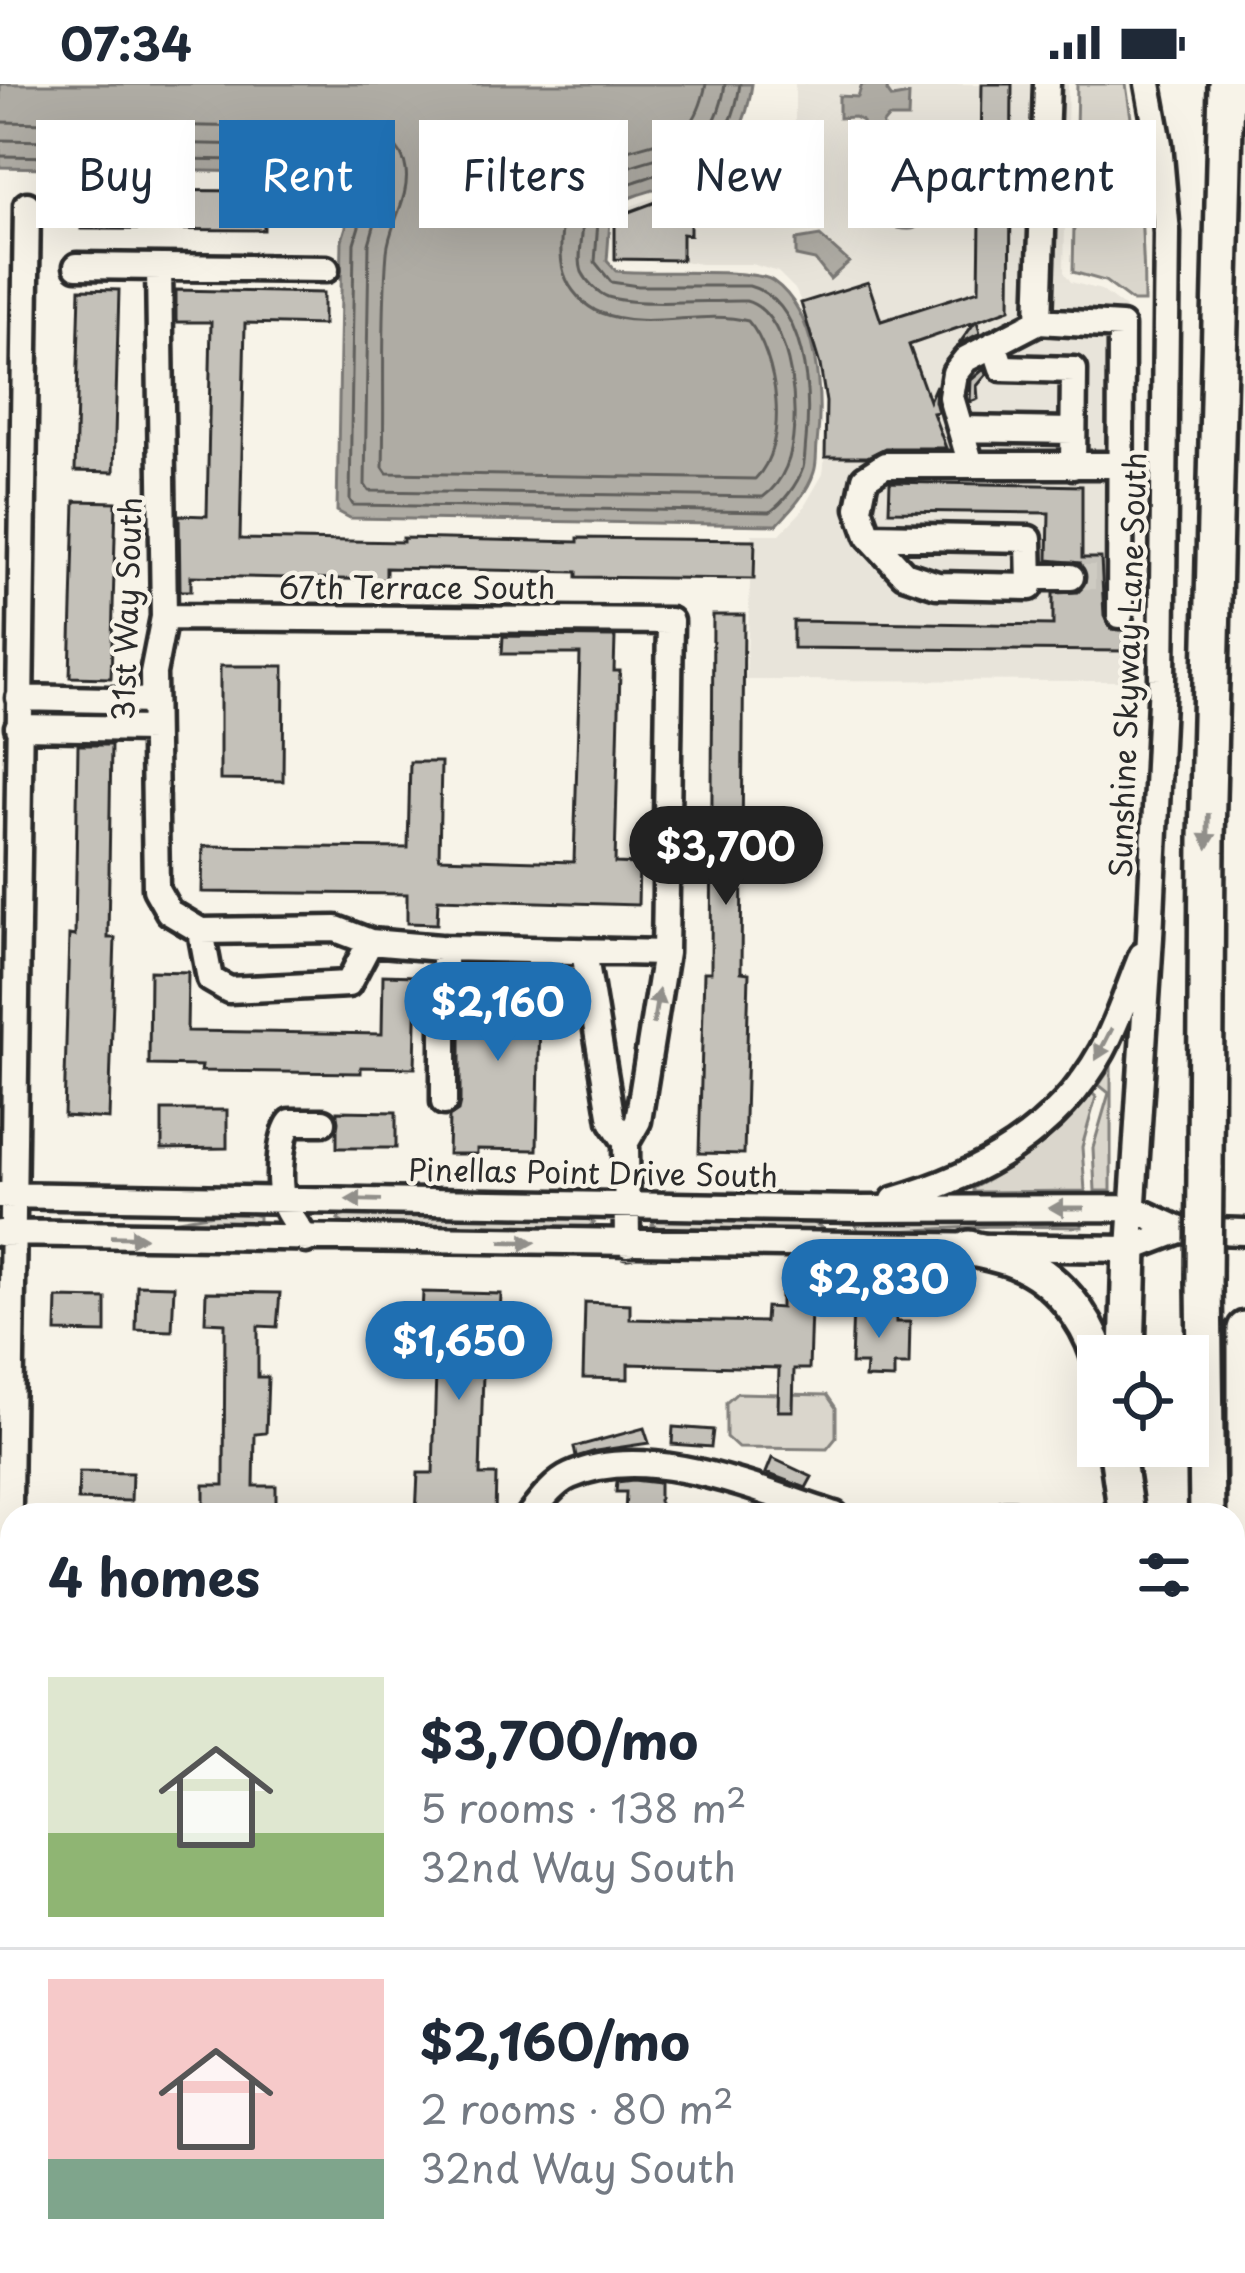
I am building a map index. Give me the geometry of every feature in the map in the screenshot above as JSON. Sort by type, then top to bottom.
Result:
[{"type":"highway","points":[[1207,1503],[1208,792],[1226,84]]},
{"type":"highway","points":[[969,1248],[1017,1262],[1038,1274],[1063,1295],[1090,1335]]},
{"type":"highway","points":[[1127,1335],[1130,1249]]},
{"type":"highway","points":[[1245,1328],[1245,1640]]},
{"type":"highway","points":[[1119,1467],[1124,1503]]},
{"type":"highway","points":[[1126,1503],[1127,1467]]},
{"type":"street","points":[[1039,321],[1047,84]]},
{"type":"street","name":"Sunshine Skyway Lane South","points":[[1130,1249],[1162,680],[1167,232],[1148,84]]},
{"type":"street","points":[[10,1503],[6,1195],[19,698],[9,667],[27,205]]},
{"type":"street","points":[[77,266],[326,269]]},
{"type":"street","name":"31st Way South","points":[[159,267],[164,617],[152,673],[156,889],[169,912],[201,931]]},
{"type":"street","points":[[971,465],[951,397],[956,373],[966,359],[1039,321],[1121,326],[1119,465],[1110,577],[1120,615]]},
{"type":"street","points":[[994,344],[1002,368],[1074,370],[1072,466]]},
{"type":"street","points":[[1120,379],[1166,380]]},
{"type":"street","points":[[961,429],[1073,431]]},
{"type":"street","points":[[869,536],[1029,538],[1030,587],[937,585],[904,574],[869,536],[859,508],[865,478],[885,465],[1119,465]]},
{"type":"street","points":[[1030,577],[1071,577]]},
{"type":"street","name":"67th Terrace South","points":[[164,617],[670,621],[665,953]]},
{"type":"street","points":[[19,698],[153,701]]},
{"type":"street","points":[[19,727],[153,729]]},
{"type":"street","points":[[370,942],[349,984],[229,990],[210,979],[201,931],[336,929],[370,942],[444,948],[665,953],[638,1121],[626,1142],[627,1244]]},
{"type":"street","points":[[859,1208],[918,1193],[972,1172],[1040,1128],[1103,1049],[1150,937]]},
{"type":"street","points":[[444,948],[444,1102]]},
{"type":"street","points":[[584,951],[612,1121],[626,1142]]},
{"type":"street","points":[[607,1091],[643,1090]]},
{"type":"street","points":[[306,1240],[282,1199],[284,1130],[291,1121],[323,1122]]},
{"type":"street","name":"Pinellas Point Drive South","points":[[6,1195],[819,1208],[1132,1208],[1180,1231]]},
{"type":"street","points":[[819,1208],[838,1225],[848,1246]]},
{"type":"street","name":"Pinellas Point Drive South","points":[[6,1234],[1130,1249],[1180,1231],[1245,1232]]},
{"type":"street","points":[[541,1503],[566,1477],[610,1464],[716,1476],[798,1503]]},
{"type":"shaded area","points":[[795,84],[1068,84],[1067,120],[848,120],[848,228],[1065,228],[1064,272],[1071,282],[1101,290],[1125,308],[1122,681],[746,680],[752,534],[780,534],[801,512],[823,474],[830,411],[818,337],[795,289],[778,272],[752,264],[701,264],[616,250],[618,228],[628,228],[628,208],[652,199],[652,228],[824,228],[824,120],[795,120]]},
{"type":"shaded area","points":[[1077,84],[1126,84],[1131,120],[1076,120]]},
{"type":"shaded area","points":[[1074,228],[1142,228],[1144,302],[1133,302],[1105,281],[1073,272]]},
{"type":"shaded area","points":[[1111,1067],[1111,1191],[1095,1191],[1093,1148],[1109,1093],[1099,1085]]},
{"type":"shaded area","points":[[1092,1093],[1096,1097],[1082,1147],[1085,1191],[973,1192],[1038,1147]]},
{"type":"shaded area","points":[[237,1210],[259,1216],[259,1221],[244,1226],[55,1221],[172,1221]]},
{"type":"shaded area","points":[[360,1211],[584,1216],[594,1223],[585,1229],[350,1227],[338,1220]]},
{"type":"shaded area","points":[[851,1218],[1082,1221],[1082,1227],[860,1233]]},
{"type":"shaded area","points":[[655,1219],[807,1219],[829,1232],[672,1233],[652,1225]]},
{"type":"shaded area","points":[[737,1393],[827,1395],[836,1408],[836,1438],[827,1449],[738,1448],[726,1437],[726,1403]]},
{"type":"water","points":[[0,84],[752,84],[743,120],[652,120],[652,191],[628,199],[628,120],[419,120],[419,228],[609,228],[607,261],[616,271],[723,273],[773,281],[800,313],[814,356],[819,424],[816,466],[798,500],[777,525],[350,518],[337,511],[342,240],[346,228],[395,228],[395,120],[219,120],[219,171],[195,171],[195,120],[36,120],[36,168],[0,167]]},
{"type":"water","points":[[862,84],[888,84],[892,98],[909,95],[908,118],[839,118],[839,96],[858,97]]},
{"type":"water","points":[[820,236],[849,262],[830,279],[815,260],[796,256],[796,240]]},
{"type":"building","points":[[982,84],[1012,84],[1012,120],[981,120]]},
{"type":"building","points":[[195,191],[219,191],[219,228],[264,230],[81,229],[195,228]]},
{"type":"building","points":[[652,203],[652,228],[690,228],[690,235],[682,234],[682,260],[615,259],[615,228],[628,228],[628,212]]},
{"type":"building","points":[[980,228],[1011,228],[1010,309],[977,321],[980,333],[959,344],[975,322],[909,345],[929,401],[936,385],[938,412],[933,413],[946,448],[885,448],[867,457],[825,457],[826,402],[801,303],[868,282],[881,321],[979,290]]},
{"type":"building","points":[[80,289],[119,290],[114,472],[75,471]]},
{"type":"building","points":[[176,290],[323,293],[323,325],[245,323],[240,539],[755,540],[754,579],[386,568],[386,580],[191,576],[191,591],[180,591],[179,515],[207,516],[211,322],[176,322]]},
{"type":"building","points":[[985,368],[987,374],[977,386],[978,399],[970,402],[971,380]]},
{"type":"building","points":[[890,482],[1082,486],[1082,558],[1101,558],[1104,616],[1111,629],[1125,630],[1125,651],[793,648],[793,621],[1053,625],[1053,593],[1078,592],[1086,584],[1080,563],[1048,560],[1049,513],[889,511]]},
{"type":"building","points":[[75,501],[116,502],[111,678],[70,677]]},
{"type":"building","points":[[713,615],[744,615],[741,972],[749,973],[744,1154],[699,1153],[704,972],[711,972]]},
{"type":"building","points":[[503,636],[615,637],[614,671],[620,671],[615,863],[639,864],[638,905],[438,899],[437,924],[407,923],[407,894],[202,892],[203,846],[408,848],[410,762],[441,762],[439,858],[574,862],[580,654],[502,654]]},
{"type":"building","points":[[220,666],[284,666],[283,781],[220,780]]},
{"type":"building","points":[[78,745],[111,745],[108,938],[115,938],[109,1119],[64,1116],[69,935],[75,936]]},
{"type":"building","points":[[500,970],[541,971],[537,1150],[477,1149],[477,1154],[448,1154],[449,1117],[458,1111],[460,1102],[460,979],[499,980]]},
{"type":"building","points":[[150,971],[188,972],[187,1031],[382,1034],[383,975],[417,976],[415,1068],[361,1067],[361,1073],[201,1071],[202,1066],[149,1065]]},
{"type":"building","points":[[162,1110],[227,1110],[227,1148],[162,1149]]},
{"type":"building","points":[[337,1111],[396,1112],[396,1148],[337,1148]]},
{"type":"building","points":[[137,1285],[174,1286],[172,1331],[136,1330]]},
{"type":"building","points":[[206,1292],[280,1293],[277,1327],[258,1326],[258,1377],[268,1377],[266,1433],[255,1434],[254,1486],[276,1486],[276,1503],[204,1503],[204,1485],[224,1485],[225,1323],[205,1322]]},
{"type":"building","points":[[423,1292],[501,1294],[499,1340],[484,1339],[480,1475],[496,1475],[495,1503],[417,1503],[418,1473],[433,1473],[437,1338],[421,1337]]},
{"type":"building","points":[[781,1293],[796,1293],[796,1308],[811,1308],[809,1369],[794,1369],[793,1411],[778,1411],[779,1368],[628,1364],[628,1379],[583,1378],[585,1302],[630,1304],[630,1319],[765,1322],[766,1307],[781,1308]]},
{"type":"building","points":[[57,1298],[106,1299],[106,1333],[56,1332]]},
{"type":"building","points":[[853,1306],[896,1307],[896,1322],[910,1322],[909,1365],[894,1365],[894,1379],[865,1378],[866,1364],[851,1364]]},
{"type":"building","points":[[673,1427],[713,1430],[711,1447],[672,1444]]},
{"type":"building","points":[[644,1428],[649,1443],[576,1457],[574,1447]]},
{"type":"building","points":[[772,1458],[812,1477],[806,1488],[766,1473]]},
{"type":"building","points":[[79,1472],[132,1473],[131,1501],[78,1500]]},
{"type":"building","points":[[617,1482],[659,1483],[659,1503],[626,1503],[626,1492],[616,1492]]},
{"type":"tunnel","points":[[1071,577],[1101,577]]}]
